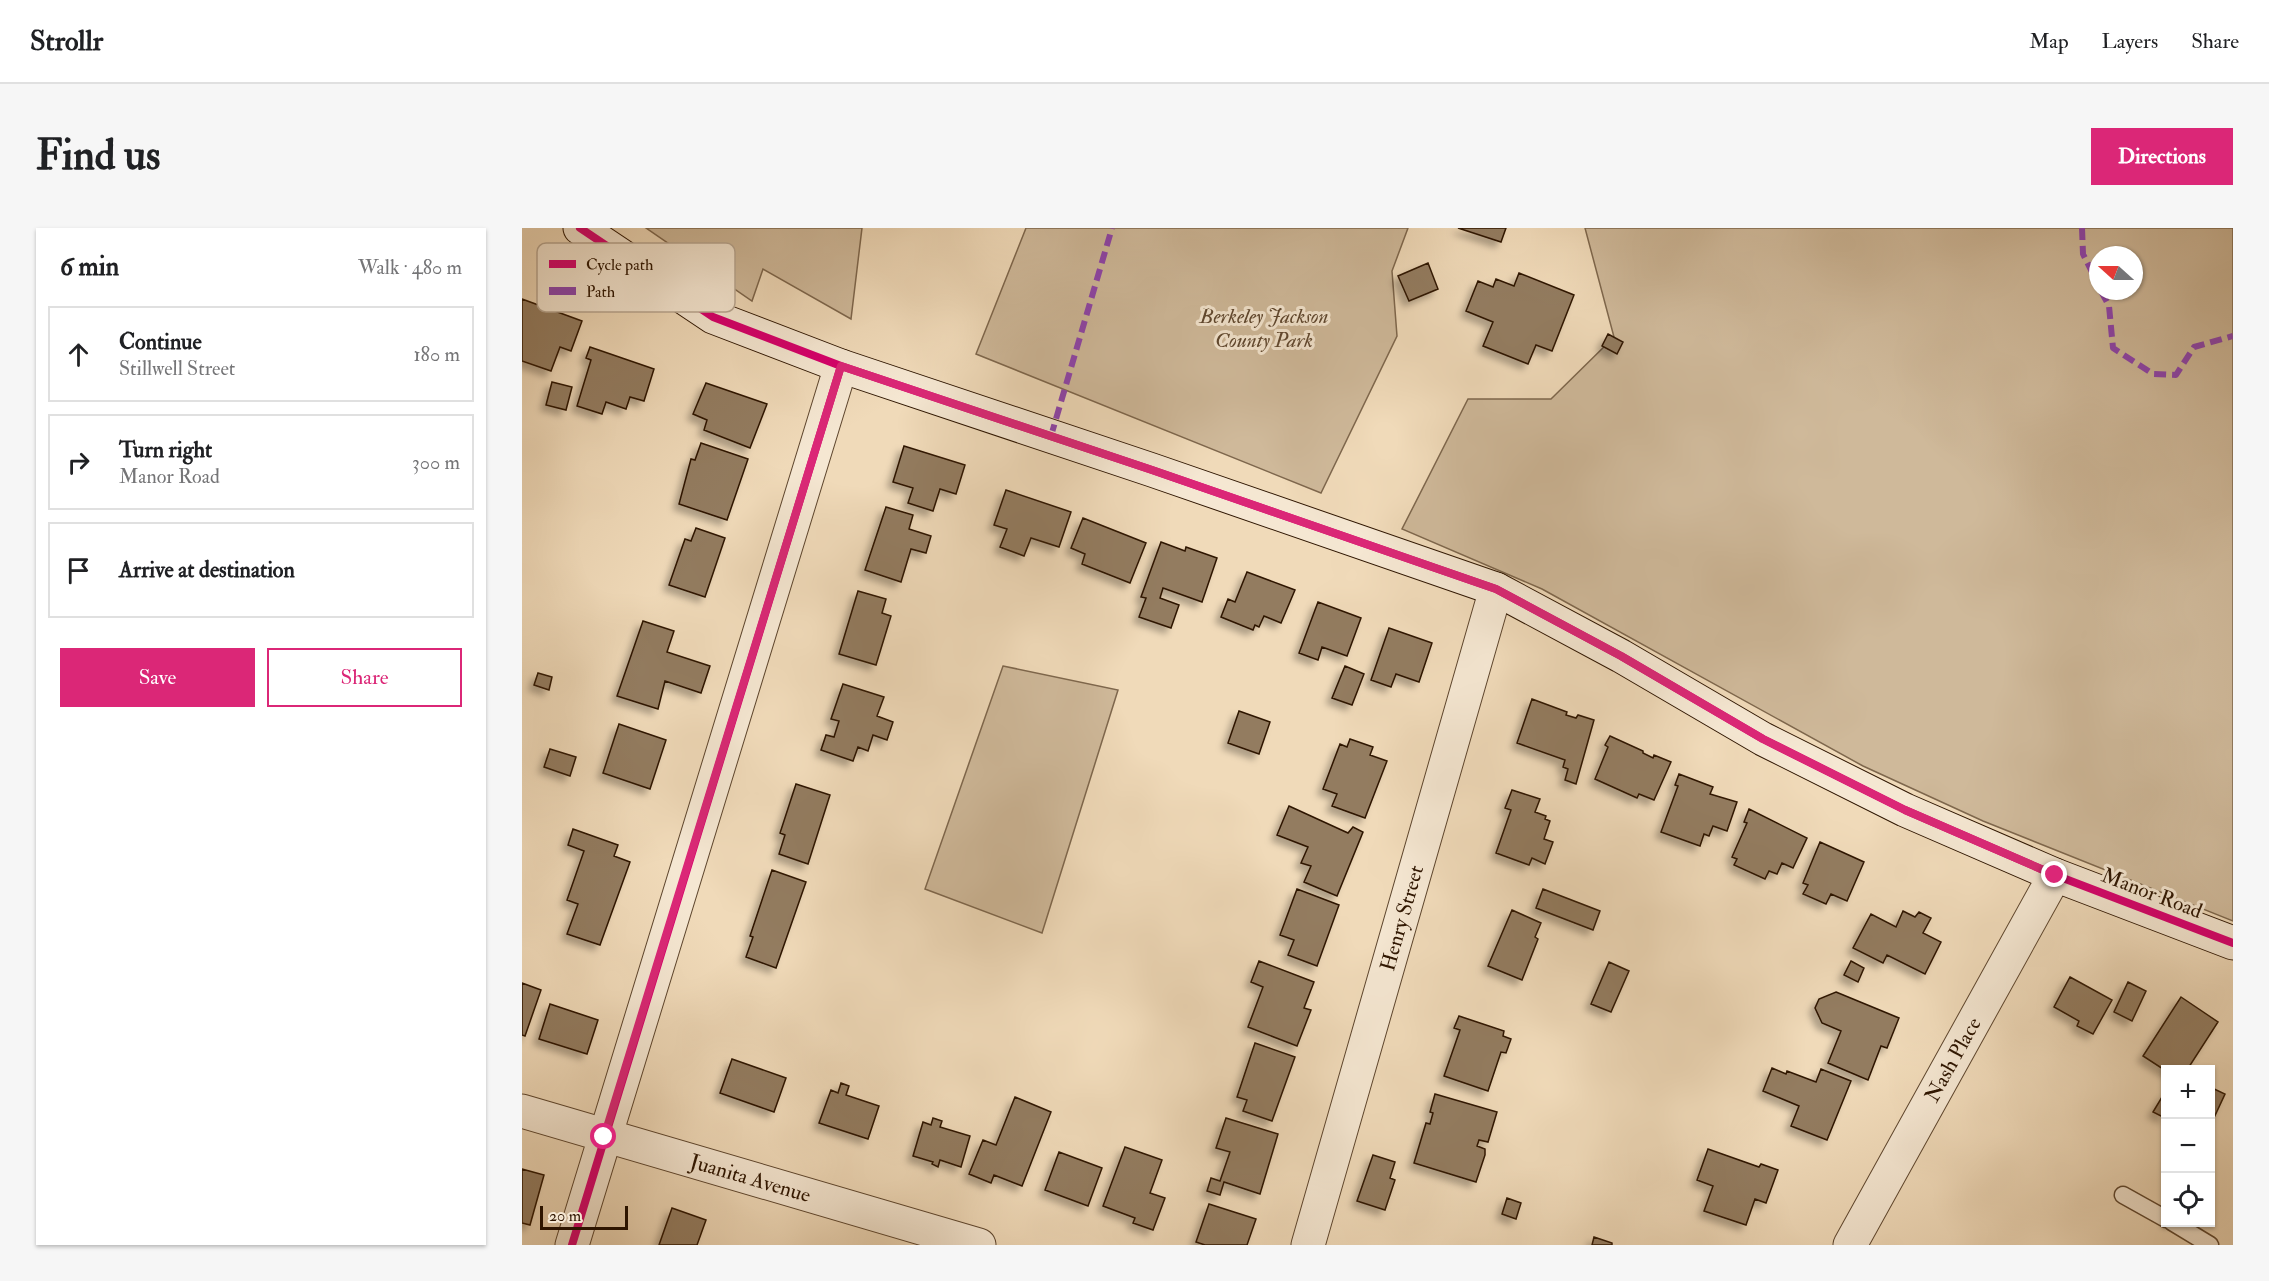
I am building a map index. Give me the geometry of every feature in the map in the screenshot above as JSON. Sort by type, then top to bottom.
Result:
[{"type":"street","name":"Manor Road","points":[[580,228],[602,243]]},
{"type":"street","name":"Manor Road","points":[[706,312],[713,317],[841,366],[1496,589],[1621,656],[1763,739],[1905,810],[2055,875],[2233,943]]},
{"type":"street","points":[[572,1245],[841,366]]},
{"type":"street","name":"Henry Street","points":[[1308,1245],[1496,589]]},
{"type":"street","name":"Nash Place","points":[[1850,1245],[2055,875]]},
{"type":"street","name":"Juanita Avenue","points":[[522,1111],[604,1137],[979,1245]]},
{"type":"lane","points":[[2123,1195],[2161,1216]]},
{"type":"lane","points":[[2180,1227],[2210,1245]]},
{"type":"green space","points":[[646,228],[862,228],[851,319],[763,269],[752,301],[735,289],[735,243],[668,243]]},
{"type":"green space","name":"Berkeley Jackson County Park","points":[[1026,228],[1408,228],[1392,271],[1397,336],[1321,493],[976,354]]},
{"type":"green space","points":[[1585,228],[2233,228],[2233,921],[1983,821],[1863,766],[1542,589],[1402,529],[1468,399],[1551,399],[1614,337]]},
{"type":"green space","points":[[1003,666],[1118,690],[1042,933],[925,889]]},
{"type":"building","points":[[1458,228],[1506,228],[1501,242]]},
{"type":"building","points":[[1428,263],[1438,289],[1409,301],[1398,276]]},
{"type":"building","points":[[1519,273],[1574,295],[1552,351],[1536,345],[1528,364],[1483,346],[1493,322],[1466,311],[1478,281],[1493,287],[1496,279],[1514,286]]},
{"type":"building","points":[[522,299],[537,304],[537,312],[557,312],[582,321],[571,351],[560,347],[551,371],[522,361]]},
{"type":"building","points":[[1608,334],[1623,342],[1617,354],[1602,346]]},
{"type":"building","points":[[590,347],[654,369],[644,401],[630,397],[626,409],[606,402],[602,414],[577,406],[591,360],[586,358]]},
{"type":"building","points":[[552,382],[572,387],[566,410],[546,405]]},
{"type":"building","points":[[706,383],[767,404],[750,448],[704,430],[707,420],[693,414]]},
{"type":"building","points":[[701,443],[748,459],[727,520],[679,504],[691,459],[695,460]]},
{"type":"building","points":[[904,446],[965,465],[956,494],[940,489],[933,511],[908,503],[913,488],[893,482]]},
{"type":"building","points":[[1006,490],[1071,512],[1059,547],[1031,538],[1024,556],[1000,547],[1007,529],[994,525]]},
{"type":"building","points":[[886,507],[913,515],[909,529],[931,536],[926,553],[911,549],[901,582],[865,570]]},
{"type":"building","points":[[1083,518],[1146,543],[1130,583],[1082,564],[1085,554],[1071,548]]},
{"type":"building","points":[[696,528],[725,538],[705,597],[669,585],[685,539],[691,541]]},
{"type":"building","points":[[1161,542],[1185,551],[1186,547],[1217,558],[1202,602],[1163,588],[1160,598],[1179,605],[1171,628],[1139,617],[1146,598],[1141,597]]},
{"type":"building","points":[[1247,572],[1295,590],[1281,623],[1264,616],[1259,627],[1255,625],[1253,630],[1221,617],[1228,599],[1235,602]]},
{"type":"building","points":[[858,591],[886,599],[882,613],[891,616],[876,665],[839,654]]},
{"type":"building","points":[[1318,602],[1361,618],[1347,656],[1322,647],[1318,660],[1299,653]]},
{"type":"building","points":[[643,621],[674,631],[667,652],[710,666],[701,693],[665,681],[658,709],[617,696]]},
{"type":"building","points":[[1389,628],[1432,643],[1419,682],[1396,674],[1391,687],[1371,680]]},
{"type":"building","points":[[1345,666],[1364,674],[1352,705],[1332,698]]},
{"type":"building","points":[[538,673],[552,677],[549,690],[534,685]]},
{"type":"building","points":[[843,684],[884,697],[877,716],[893,722],[887,740],[873,735],[868,751],[858,747],[853,761],[821,750],[826,735],[834,737],[839,721],[831,719]]},
{"type":"building","points":[[1532,699],[1567,712],[1566,715],[1576,718],[1578,715],[1594,720],[1576,784],[1565,780],[1568,769],[1563,767],[1565,760],[1517,743]]},
{"type":"building","points":[[1239,711],[1270,722],[1259,754],[1228,743]]},
{"type":"building","points":[[619,724],[666,740],[650,789],[603,773]]},
{"type":"building","points":[[1610,736],[1653,758],[1654,755],[1671,762],[1654,800],[1639,794],[1637,798],[1595,779]]},
{"type":"building","points":[[1350,739],[1373,747],[1370,755],[1387,761],[1365,818],[1332,806],[1337,794],[1323,789],[1340,744],[1347,747]]},
{"type":"building","points":[[550,749],[576,757],[570,776],[544,767]]},
{"type":"building","points":[[1679,774],[1713,787],[1710,794],[1737,802],[1727,831],[1713,826],[1709,836],[1704,834],[1700,846],[1661,832],[1678,786],[1675,785]]},
{"type":"building","points":[[796,784],[830,795],[808,864],[779,854],[785,835],[780,833]]},
{"type":"building","points":[[1512,790],[1540,799],[1535,812],[1546,816],[1545,819],[1550,821],[1544,839],[1553,842],[1545,864],[1532,858],[1529,865],[1496,853],[1511,810],[1505,808]]},
{"type":"building","points":[[1289,806],[1348,833],[1353,827],[1363,832],[1337,896],[1304,882],[1311,866],[1301,863],[1308,847],[1277,835]]},
{"type":"building","points":[[1749,809],[1807,838],[1793,868],[1782,863],[1777,874],[1769,871],[1765,879],[1734,865],[1737,859],[1732,857],[1747,823],[1744,822]]},
{"type":"building","points":[[573,829],[618,845],[614,856],[630,862],[600,945],[567,934],[578,904],[567,900],[584,851],[568,845]]},
{"type":"building","points":[[1820,842],[1864,862],[1847,901],[1831,894],[1826,904],[1803,894],[1808,885],[1803,883]]},
{"type":"building","points":[[772,870],[806,882],[776,968],[746,957],[753,937],[750,936]]},
{"type":"building","points":[[1297,889],[1339,905],[1317,966],[1288,955],[1294,940],[1280,935]]},
{"type":"building","points":[[1543,889],[1600,911],[1593,930],[1536,908]]},
{"type":"building","points":[[1512,910],[1541,923],[1535,937],[1538,939],[1522,980],[1488,966]]},
{"type":"building","points":[[1903,911],[1915,917],[1919,912],[1931,918],[1923,933],[1941,942],[1925,974],[1887,955],[1883,963],[1853,948],[1871,914],[1896,927]]},
{"type":"building","points":[[1259,961],[1314,982],[1304,1008],[1311,1010],[1297,1046],[1248,1027],[1263,987],[1251,982]]},
{"type":"building","points":[[1851,961],[1864,968],[1858,982],[1844,975]]},
{"type":"building","points":[[1609,962],[1629,971],[1611,1012],[1591,1004]]},
{"type":"building","points":[[2070,977],[2112,1000],[2093,1034],[2077,1026],[2079,1021],[2054,1007]]},
{"type":"building","points":[[2128,982],[2146,991],[2132,1021],[2114,1012]]},
{"type":"building","points":[[522,983],[541,990],[525,1036],[522,1035]]},
{"type":"building","points":[[1836,992],[1899,1018],[1887,1048],[1881,1046],[1868,1080],[1828,1063],[1841,1031],[1822,1023],[1815,1008],[1819,999]]},
{"type":"building","points":[[2181,997],[2218,1022],[2190,1065],[2161,1065],[2161,1068],[2143,1056]]},
{"type":"building","points":[[550,1004],[598,1020],[587,1054],[539,1039]]},
{"type":"building","points":[[1459,1016],[1504,1031],[1503,1036],[1511,1039],[1506,1053],[1501,1052],[1488,1091],[1444,1076],[1460,1030],[1454,1028]]},
{"type":"building","points":[[1255,1043],[1295,1057],[1272,1121],[1243,1111],[1247,1100],[1237,1097]]},
{"type":"building","points":[[732,1059],[786,1078],[774,1112],[720,1093]]},
{"type":"building","points":[[1772,1068],[1816,1082],[1821,1069],[1851,1081],[1827,1140],[1791,1126],[1799,1106],[1763,1091]]},
{"type":"building","points":[[841,1083],[849,1086],[846,1095],[879,1106],[868,1139],[819,1123],[831,1090],[838,1093]]},
{"type":"building","points":[[2215,1089],[2225,1094],[2215,1116]]},
{"type":"building","points":[[1435,1094],[1497,1112],[1488,1142],[1479,1140],[1477,1146],[1485,1149],[1485,1155],[1476,1182],[1414,1163],[1426,1123],[1430,1124],[1433,1113],[1430,1112]]},
{"type":"building","points":[[1015,1097],[1051,1112],[1022,1186],[994,1175],[991,1183],[969,1174],[983,1140],[996,1145]]},
{"type":"building","points":[[2161,1099],[2161,1116],[2153,1112]]},
{"type":"building","points":[[933,1118],[942,1121],[940,1127],[970,1136],[961,1167],[940,1160],[938,1167],[932,1164],[933,1162],[913,1156],[923,1122],[931,1125]]},
{"type":"building","points":[[1226,1118],[1278,1134],[1260,1194],[1224,1182],[1220,1195],[1207,1191],[1211,1178],[1220,1181],[1230,1152],[1216,1148]]},
{"type":"building","points":[[1125,1147],[1162,1160],[1150,1193],[1165,1198],[1153,1230],[1133,1223],[1135,1218],[1103,1206]]},
{"type":"building","points":[[1708,1149],[1759,1167],[1761,1164],[1778,1170],[1766,1203],[1755,1199],[1746,1225],[1704,1211],[1713,1186],[1697,1180]]},
{"type":"building","points":[[1059,1152],[1102,1168],[1088,1206],[1045,1190]]},
{"type":"building","points":[[1373,1155],[1395,1162],[1390,1178],[1395,1180],[1385,1210],[1357,1201]]},
{"type":"building","points":[[522,1169],[544,1175],[530,1225],[522,1223]]},
{"type":"building","points":[[1507,1198],[1521,1203],[1516,1219],[1502,1214]]},
{"type":"building","points":[[1209,1204],[1256,1219],[1247,1245],[1205,1245],[1196,1242]]},
{"type":"building","points":[[672,1208],[706,1220],[697,1245],[659,1245]]},
{"type":"building","points":[[1594,1237],[1612,1243],[1612,1245],[1592,1245]]},
{"type":"marked path","points":[[1051,436],[1112,228]]},
{"type":"marked path","points":[[2082,228],[2083,254],[2089,266]]},
{"type":"marked path","points":[[2106,300],[2109,306],[2113,348],[2153,374],[2176,375],[2194,347],[2233,336]]},
{"type":"cycle path","points":[[580,228],[602,243]]},
{"type":"cycle path","points":[[706,312],[713,317],[841,366],[1496,589],[1621,656],[1763,739],[1905,810],[2055,875],[2233,943]]},
{"type":"cycle path","points":[[572,1245],[841,366]]},
{"type":"route","points":[[604,1137],[698,838],[841,366],[1317,526],[1496,589],[1621,656],[1763,739],[1905,810],[2055,875]]}]
